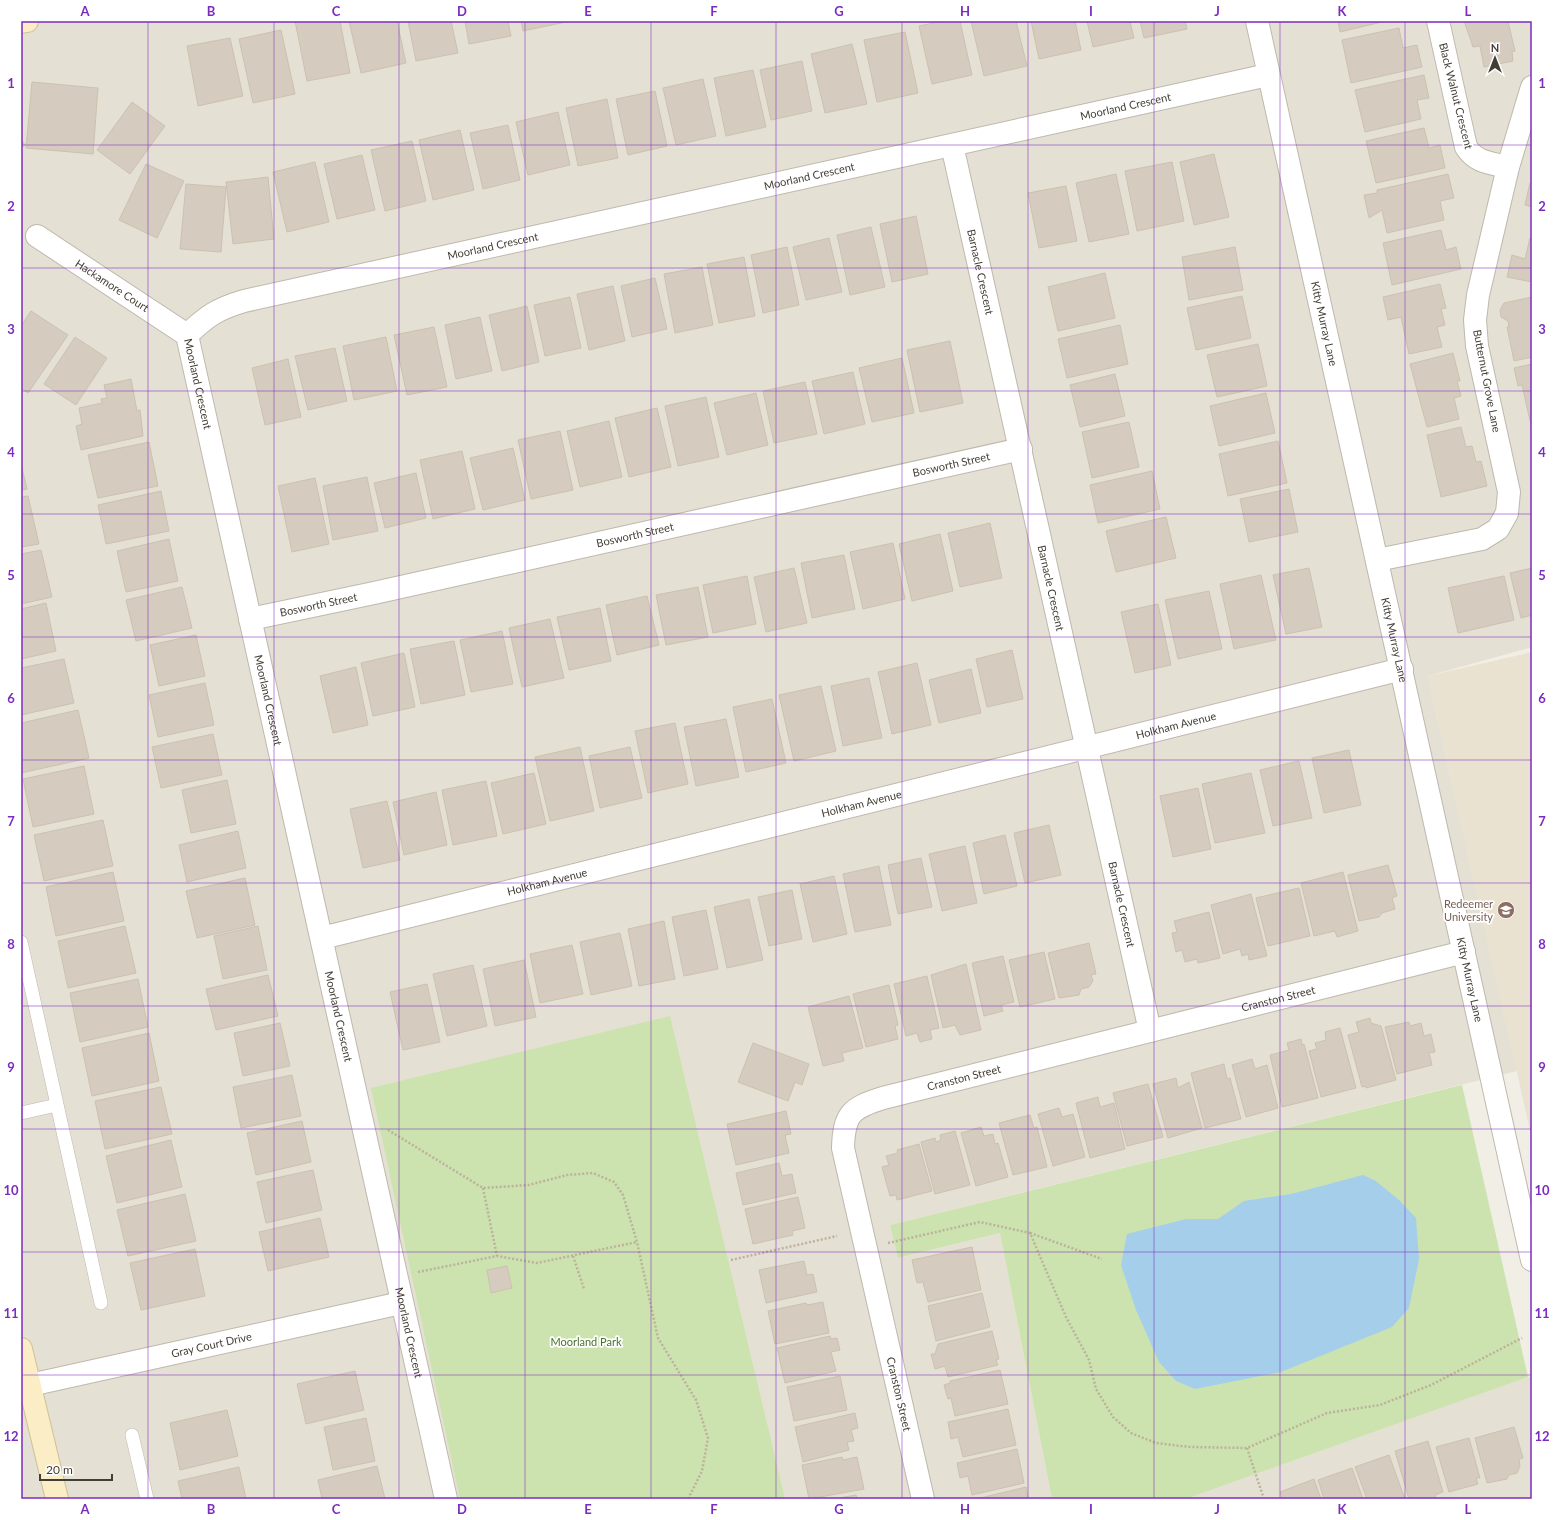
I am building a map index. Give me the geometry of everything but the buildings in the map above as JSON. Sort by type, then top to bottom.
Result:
[{"type":"main road","points":[[21,22],[27,21]]},
{"type":"main road","points":[[21,1349],[25,1386],[57,1499]]},
{"type":"street","name":"Kitty Murray Lane","points":[[1257,21],[1532,1260]]},
{"type":"street","name":"Black Walnut Crescent","points":[[1438,21],[1466,147],[1471,155],[1480,160],[1508,167]]},
{"type":"street","name":"Moorland Crescent","points":[[446,1499],[187,335],[207,316],[225,307],[244,301],[1268,75]]},
{"type":"street","name":"Butternut Grove Lane","points":[[1377,560],[1482,539],[1498,529],[1507,513],[1509,492],[1477,346],[1475,320],[1478,295],[1508,167],[1532,87]]},
{"type":"street","name":"Barnacle Crescent","points":[[952,145],[1150,1031]]},
{"type":"street","name":"Hackamore Court","points":[[37,236],[187,335]]},
{"type":"street","name":"Bosworth Street","points":[[250,619],[382,592],[1021,449]]},
{"type":"street","name":"Holkham Avenue","points":[[322,938],[1402,670]]},
{"type":"street","name":"Cranston Street","points":[[923,1499],[843,1148],[844,1131],[849,1115],[863,1104],[883,1098],[1464,952]]},
{"type":"street","name":"Gray Court Drive","points":[[25,1386],[402,1303]]},
{"type":"lane","points":[[21,942],[101,1303]]},
{"type":"lane","points":[[21,1113],[57,1104]]},
{"type":"lane","points":[[132,1435],[147,1499]]},
{"type":"path","points":[[384,1128],[483,1188],[529,1185],[568,1175],[593,1172],[614,1182],[623,1195],[637,1242],[658,1338],[696,1400],[708,1438],[702,1471],[688,1499]]},
{"type":"path","points":[[483,1188],[497,1256]]},
{"type":"path","points":[[884,1244],[980,1222],[1030,1233],[1102,1259]]},
{"type":"path","points":[[1030,1233],[1066,1317],[1089,1360],[1096,1389],[1113,1417],[1131,1432],[1156,1443],[1190,1447],[1247,1448],[1327,1413],[1380,1405],[1431,1385],[1522,1338]]},
{"type":"path","points":[[731,1260],[837,1236]]},
{"type":"path","points":[[413,1274],[497,1256],[537,1263],[637,1242]]},
{"type":"path","points":[[573,1256],[584,1289]]},
{"type":"path","points":[[1247,1448],[1264,1499]]},
{"type":"shaded area","points":[[21,21],[1532,21],[1532,647],[1428,676],[1517,1071],[890,1225],[899,1258],[1000,1233],[1052,1499],[21,1499]]},
{"type":"shaded area","name":"Redeemer University","points":[[1532,652],[1532,1140],[1428,676]]},
{"type":"shaded area","points":[[1532,1376],[1532,1499],[1186,1499],[1528,1377]]},
{"type":"green space","name":"Moorland Park","points":[[670,1016],[785,1499],[460,1499],[371,1088]]},
{"type":"green space","points":[[1462,1085],[1528,1377],[1186,1499],[1052,1499],[1000,1233],[898,1258],[890,1225]]},
{"type":"water","points":[[1363,1175],[1376,1181],[1399,1200],[1416,1218],[1419,1259],[1409,1308],[1392,1327],[1281,1372],[1195,1389],[1176,1381],[1159,1362],[1136,1310],[1121,1265],[1127,1234],[1186,1219],[1218,1219],[1244,1201],[1291,1194]]},
{"type":"place","name":"Redeemer University","points":[[1506,910]]}]
